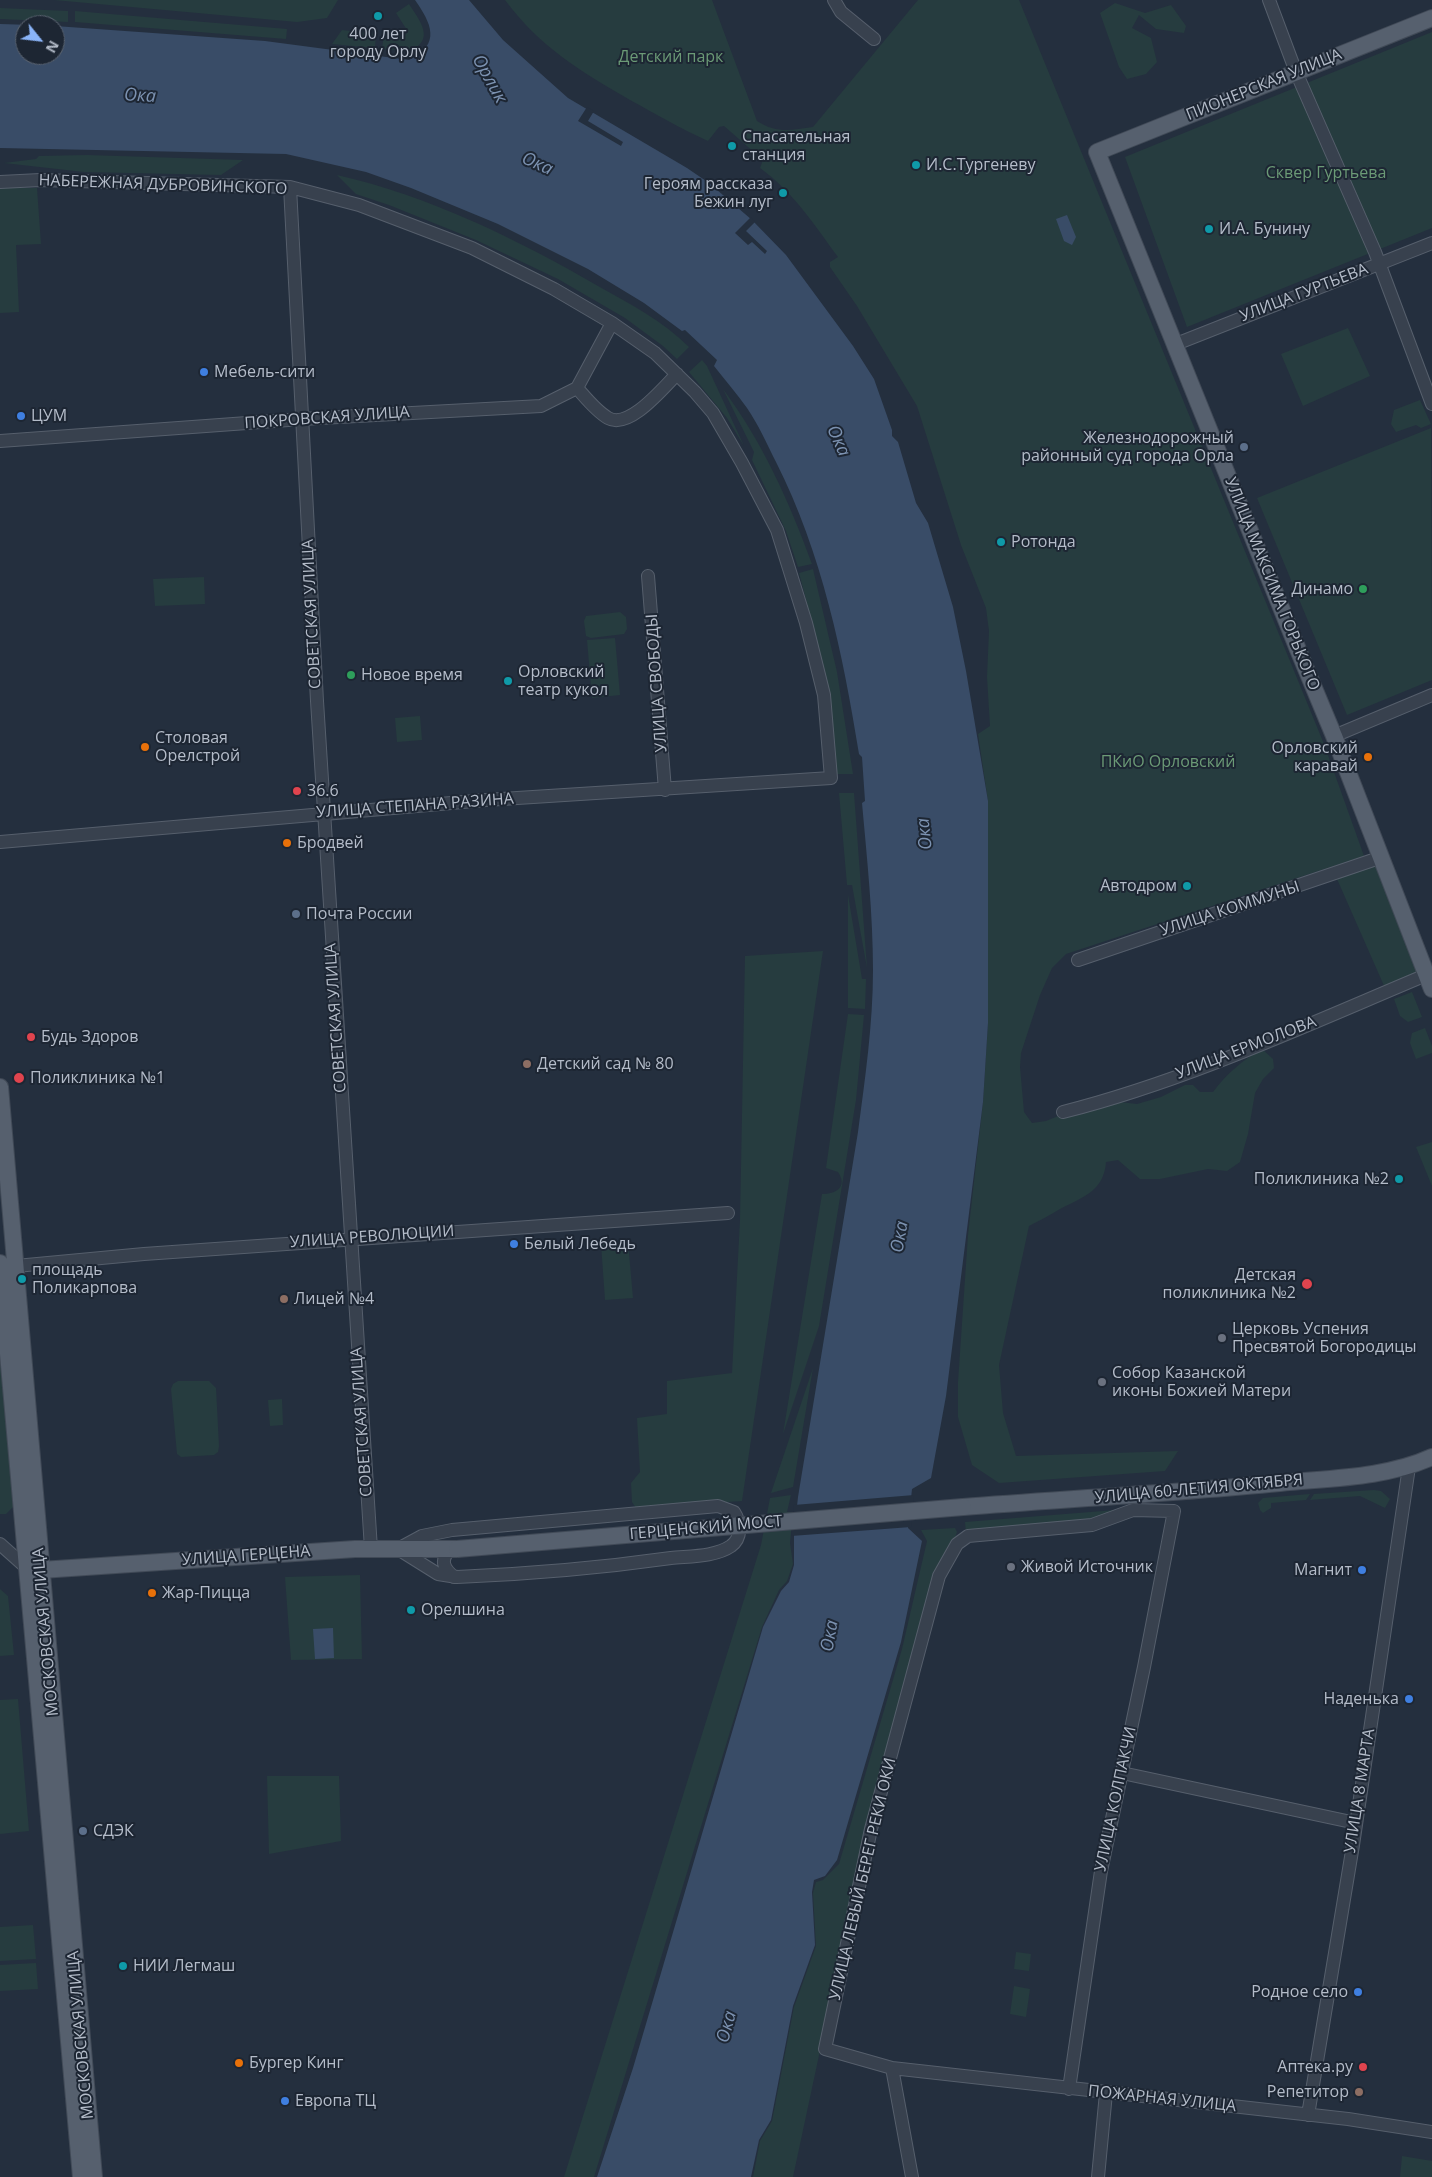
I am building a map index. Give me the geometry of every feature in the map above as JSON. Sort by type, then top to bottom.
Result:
[{"type":"main road","name":"ПИОНЕРСКАЯ УЛИЦА","points":[[1097,152],[1432,18]]},
{"type":"main road","name":"УЛИЦА МАКСИМА ГОРЬКОГО","points":[[1097,152],[1334,736],[1429,982]]},
{"type":"main road","name":"МОСКОВСКАЯ УЛИЦА","points":[[0,1087],[4,1266],[2,1312],[34,1569],[81,2177]]},
{"type":"main road","name":"МОСКОВСКАЯ УЛИЦА","points":[[4,1266],[94,2177]]},
{"type":"main road","name":"УЛИЦА 60-ЛЕТИЯ ОКТЯБРЯ","points":[[963,1507],[1258,1485],[1361,1474],[1409,1466],[1432,1457]]},
{"type":"main road","name":"ГЕРЦЕНСКИЙ МОСТ","points":[[454,1549],[963,1507]]},
{"type":"main road","name":"УЛИЦА ГЕРЦЕНА","points":[[34,1569],[371,1549],[454,1549]]},
{"type":"street","points":[[834,0],[841,12],[874,39]]},
{"type":"street","points":[[1269,0],[1296,72],[1379,264],[1432,404]]},
{"type":"street","name":"НАБЕРЕЖНАЯ ДУБРОВИНСКОГО","points":[[0,182],[40,180],[290,187],[359,205],[472,248],[554,288],[612,323],[655,353],[713,413],[777,530],[806,623],[824,695],[831,778]]},
{"type":"street","name":"СОВЕТСКАЯ УЛИЦА","points":[[290,187],[324,813],[371,1549]]},
{"type":"street","name":"УЛИЦА ГУРТЬЕВА","points":[[1176,344],[1432,243]]},
{"type":"street","points":[[612,323],[577,388],[606,416],[613,420],[622,421],[637,412],[676,374]]},
{"type":"street","name":"ПОКРОВСКАЯ УЛИЦА","points":[[0,441],[302,419],[541,406],[577,388]]},
{"type":"street","name":"УЛИЦА СВОБОДЫ","points":[[648,576],[665,790]]},
{"type":"street","points":[[1334,736],[1432,695]]},
{"type":"street","name":"УЛИЦА СТЕПАНА РАЗИНА","points":[[0,842],[486,800],[831,778]]},
{"type":"street","name":"УЛИЦА КОММУНЫ","points":[[1078,960],[1382,857]]},
{"type":"street","name":"УЛИЦА ЕРМОЛОВА","points":[[1063,1112],[1113,1099],[1429,982]]},
{"type":"street","name":"УЛИЦА РЕВОЛЮЦИИ","points":[[4,1266],[350,1239],[728,1214]]},
{"type":"street","name":"УЛИЦА 8 МАРТА","points":[[1308,2115],[1356,1823],[1409,1466]]},
{"type":"street","points":[[718,1506],[734,1512],[740,1526],[733,1545],[719,1551],[606,1567],[454,1577],[438,1574],[398,1549],[422,1536],[452,1530],[718,1506]]},
{"type":"street","name":"УЛИЦА КОЛПАКЧИ","points":[[950,1558],[956,1544],[968,1536],[1092,1525],[1133,1510],[1174,1510],[1101,1870],[1069,2089]]},
{"type":"street","points":[[0,1544],[34,1569]]},
{"type":"street","points":[[454,1549],[443,1559],[443,1563],[454,1577]]},
{"type":"street","name":"УЛИЦА ЛЕВЫЙ БЕРЕГ РЕКИ ОКИ","points":[[892,2068],[825,2048],[871,1829],[940,1576],[950,1558]]},
{"type":"street","points":[[1122,1773],[1356,1823]]},
{"type":"street","points":[[892,2068],[912,2177]]},
{"type":"street","name":"ПОЖАРНАЯ УЛИЦА","points":[[892,2068],[1308,2115],[1432,2132]]},
{"type":"street","points":[[1098,2177],[1106,2093]]},
{"type":"green space","points":[[54,0],[338,0],[327,18],[297,22]]},
{"type":"green space","name":"ПКиО Орловский","points":[[505,0],[712,0],[757,121],[771,128],[784,130],[813,127],[918,0],[1019,0],[1324,744],[1364,856],[1066,954],[1052,968],[1040,995],[1021,1053],[1020,1067],[1024,1112],[1032,1123],[1046,1121],[1078,1108],[1120,1102],[1137,1104],[1161,1097],[1185,1085],[1193,1085],[1200,1092],[1213,1092],[1235,1068],[1262,1049],[1273,1059],[1274,1068],[1263,1079],[1255,1093],[1248,1134],[1240,1162],[1227,1171],[1208,1169],[1160,1179],[1140,1179],[1118,1160],[1106,1162],[1101,1180],[1091,1192],[1029,1226],[999,1365],[1003,1413],[1016,1456],[1178,1451],[1165,1471],[999,1483],[972,1465],[958,1417],[958,1382],[968,1235],[983,1102],[988,1023],[988,801],[978,734],[990,726],[987,677],[989,631],[986,608],[961,545],[917,406],[857,306],[830,267],[830,262],[838,257],[793,198],[760,168],[763,160],[724,126],[719,127],[708,141],[688,132],[594,79],[547,45],[518,17]]},
{"type":"green space","points":[[1115,3],[1145,13],[1171,5],[1186,26],[1184,33],[1156,29],[1139,15],[1132,28],[1151,38],[1157,62],[1146,74],[1127,79],[1119,67],[1100,13]]},
{"type":"green space","points":[[409,4],[421,23],[424,36],[422,41],[417,47],[409,51],[382,49],[384,34],[404,35],[407,33],[396,13]]},
{"type":"green space","points":[[0,8],[68,11],[68,22],[65,22],[65,15],[15,15],[15,20],[0,19]]},
{"type":"green space","points":[[75,11],[287,29],[286,39],[75,22]]},
{"type":"green space","points":[[342,30],[376,34],[375,48],[332,44]]},
{"type":"green space","name":"Сквер Гуртьева","points":[[1432,32],[1432,228],[1187,327],[1125,157]]},
{"type":"green space","points":[[87,155],[243,160],[221,175],[84,172],[4,163],[36,159],[39,156]]},
{"type":"green space","points":[[337,175],[371,184],[439,207],[504,236],[634,306],[668,329],[689,347],[677,359],[663,346],[625,318],[558,279],[476,240],[389,205],[356,194]]},
{"type":"green space","points":[[0,188],[37,188],[41,244],[16,245],[19,312],[0,313]]},
{"type":"green space","points":[[1348,328],[1370,376],[1303,406],[1281,354]]},
{"type":"green space","points":[[702,360],[707,366],[744,446],[727,418],[689,372]]},
{"type":"green space","points":[[723,389],[763,451],[794,518],[812,564],[798,567],[786,531],[752,460],[754,452]]},
{"type":"green space","points":[[1420,400],[1431,424],[1421,428],[1416,425],[1396,432],[1391,424],[1394,410]]},
{"type":"green space","name":"Динамо","points":[[1431,428],[1432,680],[1347,715],[1257,498]]},
{"type":"green space","points":[[813,569],[837,672],[853,774],[837,774],[822,672],[799,573]]},
{"type":"green space","points":[[204,577],[205,604],[155,606],[153,579]]},
{"type":"green space","points":[[620,612],[626,617],[627,629],[624,634],[591,638],[586,636],[584,621],[586,616]]},
{"type":"green space","points":[[615,638],[620,695],[592,698],[587,640]]},
{"type":"green space","points":[[420,716],[422,740],[397,742],[395,718]]},
{"type":"green space","points":[[839,793],[854,793],[867,968],[852,885],[847,885]]},
{"type":"green space","points":[[1377,863],[1421,973],[1385,988],[1337,879]]},
{"type":"green space","points":[[848,895],[862,979],[866,979],[865,1009],[848,1008]]},
{"type":"green space","points":[[823,951],[742,1501],[636,1508],[632,1502],[631,1483],[640,1472],[637,1418],[667,1414],[667,1381],[732,1373],[740,1220],[745,956]]},
{"type":"green space","points":[[1412,992],[1422,1017],[1408,1022],[1400,1016],[1394,999]]},
{"type":"green space","points":[[848,1014],[864,1015],[856,1100],[819,1326],[783,1434],[822,1194],[836,1191],[842,1182],[838,1172],[826,1168]]},
{"type":"green space","points":[[1425,1028],[1432,1046],[1432,1053],[1416,1059],[1410,1043],[1412,1033]]},
{"type":"green space","points":[[1432,1142],[1432,1186],[1416,1147]]},
{"type":"green space","points":[[628,1242],[633,1298],[605,1300],[601,1244]]},
{"type":"green space","points":[[0,1337],[15,1505],[6,1514],[0,1514]]},
{"type":"green space","points":[[813,1368],[793,1487],[771,1493]]},
{"type":"green space","points":[[178,1381],[209,1381],[216,1388],[219,1446],[218,1452],[214,1455],[181,1457],[177,1454],[171,1389],[173,1384]]},
{"type":"green space","points":[[282,1399],[283,1425],[270,1426],[268,1400]]},
{"type":"green space","points":[[1381,1491],[1390,1499],[1385,1508],[1360,1496],[1310,1500],[1314,1494]]},
{"type":"green space","points":[[1310,1494],[1306,1500],[1271,1503],[1271,1508],[1263,1513],[1258,1503],[1263,1498]]},
{"type":"green space","points":[[791,1495],[787,1512],[793,1512],[790,1543],[793,1564],[787,1581],[779,1590],[762,1627],[594,2177],[564,2177],[761,1545],[770,1498]]},
{"type":"green space","points":[[1128,1509],[1094,1521],[966,1533],[965,1522]]},
{"type":"green space","points":[[955,1528],[957,1532],[949,1555],[938,1574],[821,2046],[793,2177],[753,2177],[760,2141],[772,2121],[794,2007],[816,1946],[813,1893],[816,1882],[823,1880],[839,1864],[902,1649],[927,1541],[921,1530]]},
{"type":"green space","points":[[360,1575],[362,1659],[291,1660],[285,1577]]},
{"type":"green space","points":[[0,1589],[8,1596],[14,1655],[0,1656]]},
{"type":"green space","points":[[18,1699],[29,1831],[0,1834],[0,1700]]},
{"type":"green space","points":[[267,1776],[339,1776],[341,1841],[269,1854]]},
{"type":"green space","points":[[33,1925],[36,1959],[0,1961],[0,1927]]},
{"type":"green space","points":[[1016,1952],[1031,1954],[1029,1971],[1014,1969]]},
{"type":"green space","points":[[36,1963],[38,1989],[0,1991],[0,1965]]},
{"type":"green space","points":[[1014,1986],[1030,1989],[1026,2017],[1010,2014]]},
{"type":"green space","points":[[1402,2156],[1432,2161],[1432,2177],[1400,2177]]},
{"type":"water","points":[[415,0],[469,0],[503,40],[568,98],[709,183],[752,220],[786,255],[853,346],[874,379],[892,430],[892,436],[898,442],[916,503],[928,523],[953,607],[988,801],[988,1023],[983,1102],[946,1396],[931,1478],[912,1489],[908,1528],[922,1541],[901,1642],[837,1860],[825,1876],[814,1880],[812,1892],[815,1945],[793,2006],[771,2120],[759,2140],[751,2177],[597,2177],[633,2068],[763,1627],[781,1591],[789,1582],[794,1565],[794,1534],[798,1497],[858,1132],[873,990],[871,907],[862,803],[865,801],[862,757],[859,754],[846,679],[829,605],[806,532],[792,497],[762,434],[747,408],[714,366],[717,360],[685,330],[682,331],[644,303],[588,269],[498,224],[411,188],[366,172],[286,154],[0,148],[0,24],[15,24],[15,65],[65,65],[65,27],[265,41],[409,60],[419,54],[430,40],[429,25]]},
{"type":"water","points":[[1067,215],[1076,237],[1072,245],[1064,241],[1056,219]]},
{"type":"water","points":[[333,1628],[334,1658],[315,1659],[313,1629]]},
{"type":"pier","points":[[587,107],[594,111],[588,121],[623,142],[621,146],[578,121]]},
{"type":"pier","points":[[751,217],[755,222],[746,231],[767,251],[765,254],[752,242],[748,245],[735,233]]},
{"type":"pier","points":[[914,1495],[911,1527],[791,1536],[794,1505]]},
{"type":"place","name":"400 лет городу Орлу","points":[[378,16]]},
{"type":"place","name":"Спасательная станция","points":[[732,146]]},
{"type":"place","name":"И.С.Тургеневу","points":[[916,165]]},
{"type":"place","name":"Героям рассказа Бежин луг","points":[[783,193]]},
{"type":"place","name":"И.А. Бунину","points":[[1209,229]]},
{"type":"place","name":"Мебель-сити","points":[[204,372]]},
{"type":"place","name":"ЦУМ","points":[[21,416]]},
{"type":"place","name":"Железнодорожный районный суд города Орла","points":[[1244,447]]},
{"type":"place","name":"Ротонда","points":[[1001,542]]},
{"type":"place","name":"Динамо","points":[[1363,589]]},
{"type":"place","name":"Новое время","points":[[351,675]]},
{"type":"place","name":"Орловский театр кукол","points":[[508,681]]},
{"type":"place","name":"Столовая Орелстрой","points":[[145,747]]},
{"type":"place","name":"Орловский каравай","points":[[1368,757]]},
{"type":"place","name":"36.6","points":[[297,791]]},
{"type":"place","name":"Бродвей","points":[[287,843]]},
{"type":"place","name":"Автодром","points":[[1187,886]]},
{"type":"place","name":"Почта России","points":[[296,914]]},
{"type":"place","name":"Будь Здоров","points":[[31,1037]]},
{"type":"place","name":"Детский сад № 80","points":[[527,1064]]},
{"type":"place","name":"Поликлиника №1","points":[[19,1078]]},
{"type":"place","name":"Поликлиника №2","points":[[1399,1179]]},
{"type":"place","name":"Белый Лебедь","points":[[514,1244]]},
{"type":"place","name":"площадь Поликарпова","points":[[22,1279]]},
{"type":"place","name":"Детская поликлиника №2","points":[[1307,1284]]},
{"type":"place","name":"Лицей №4","points":[[284,1299]]},
{"type":"place","name":"Церковь Успения Пресвятой Богородицы","points":[[1222,1338]]},
{"type":"place","name":"Собор Казанской иконы Божией Матери","points":[[1102,1382]]},
{"type":"place","name":"Живой Источник","points":[[1011,1567]]},
{"type":"place","name":"Магнит","points":[[1362,1570]]},
{"type":"place","name":"Жар-Пицца","points":[[152,1593]]},
{"type":"place","name":"Орелшина","points":[[411,1610]]},
{"type":"place","name":"Наденька","points":[[1409,1699]]},
{"type":"place","name":"СДЭК","points":[[83,1831]]},
{"type":"place","name":"НИИ Легмаш","points":[[123,1966]]},
{"type":"place","name":"Родное село","points":[[1358,1992]]},
{"type":"place","name":"Бургер Кинг","points":[[239,2063]]},
{"type":"place","name":"Аптека.ру","points":[[1363,2067]]},
{"type":"place","name":"Репетитор","points":[[1359,2092]]},
{"type":"place","name":"Европа ТЦ","points":[[285,2101]]},
{"type":"park label","name":"Детский парк","points":[[671,57]]},
{"type":"water label","name":"Орлик","points":[[489,79]]},
{"type":"water label","name":"Ока","points":[[140,96]]},
{"type":"water label","name":"Ока","points":[[537,164]]},
{"type":"water label","name":"Ока","points":[[838,441]]},
{"type":"water label","name":"Ока","points":[[925,834]]},
{"type":"water label","name":"Ока","points":[[900,1237]]},
{"type":"water label","name":"Ока","points":[[830,1636]]},
{"type":"water label","name":"Ока","points":[[727,2027]]}]
